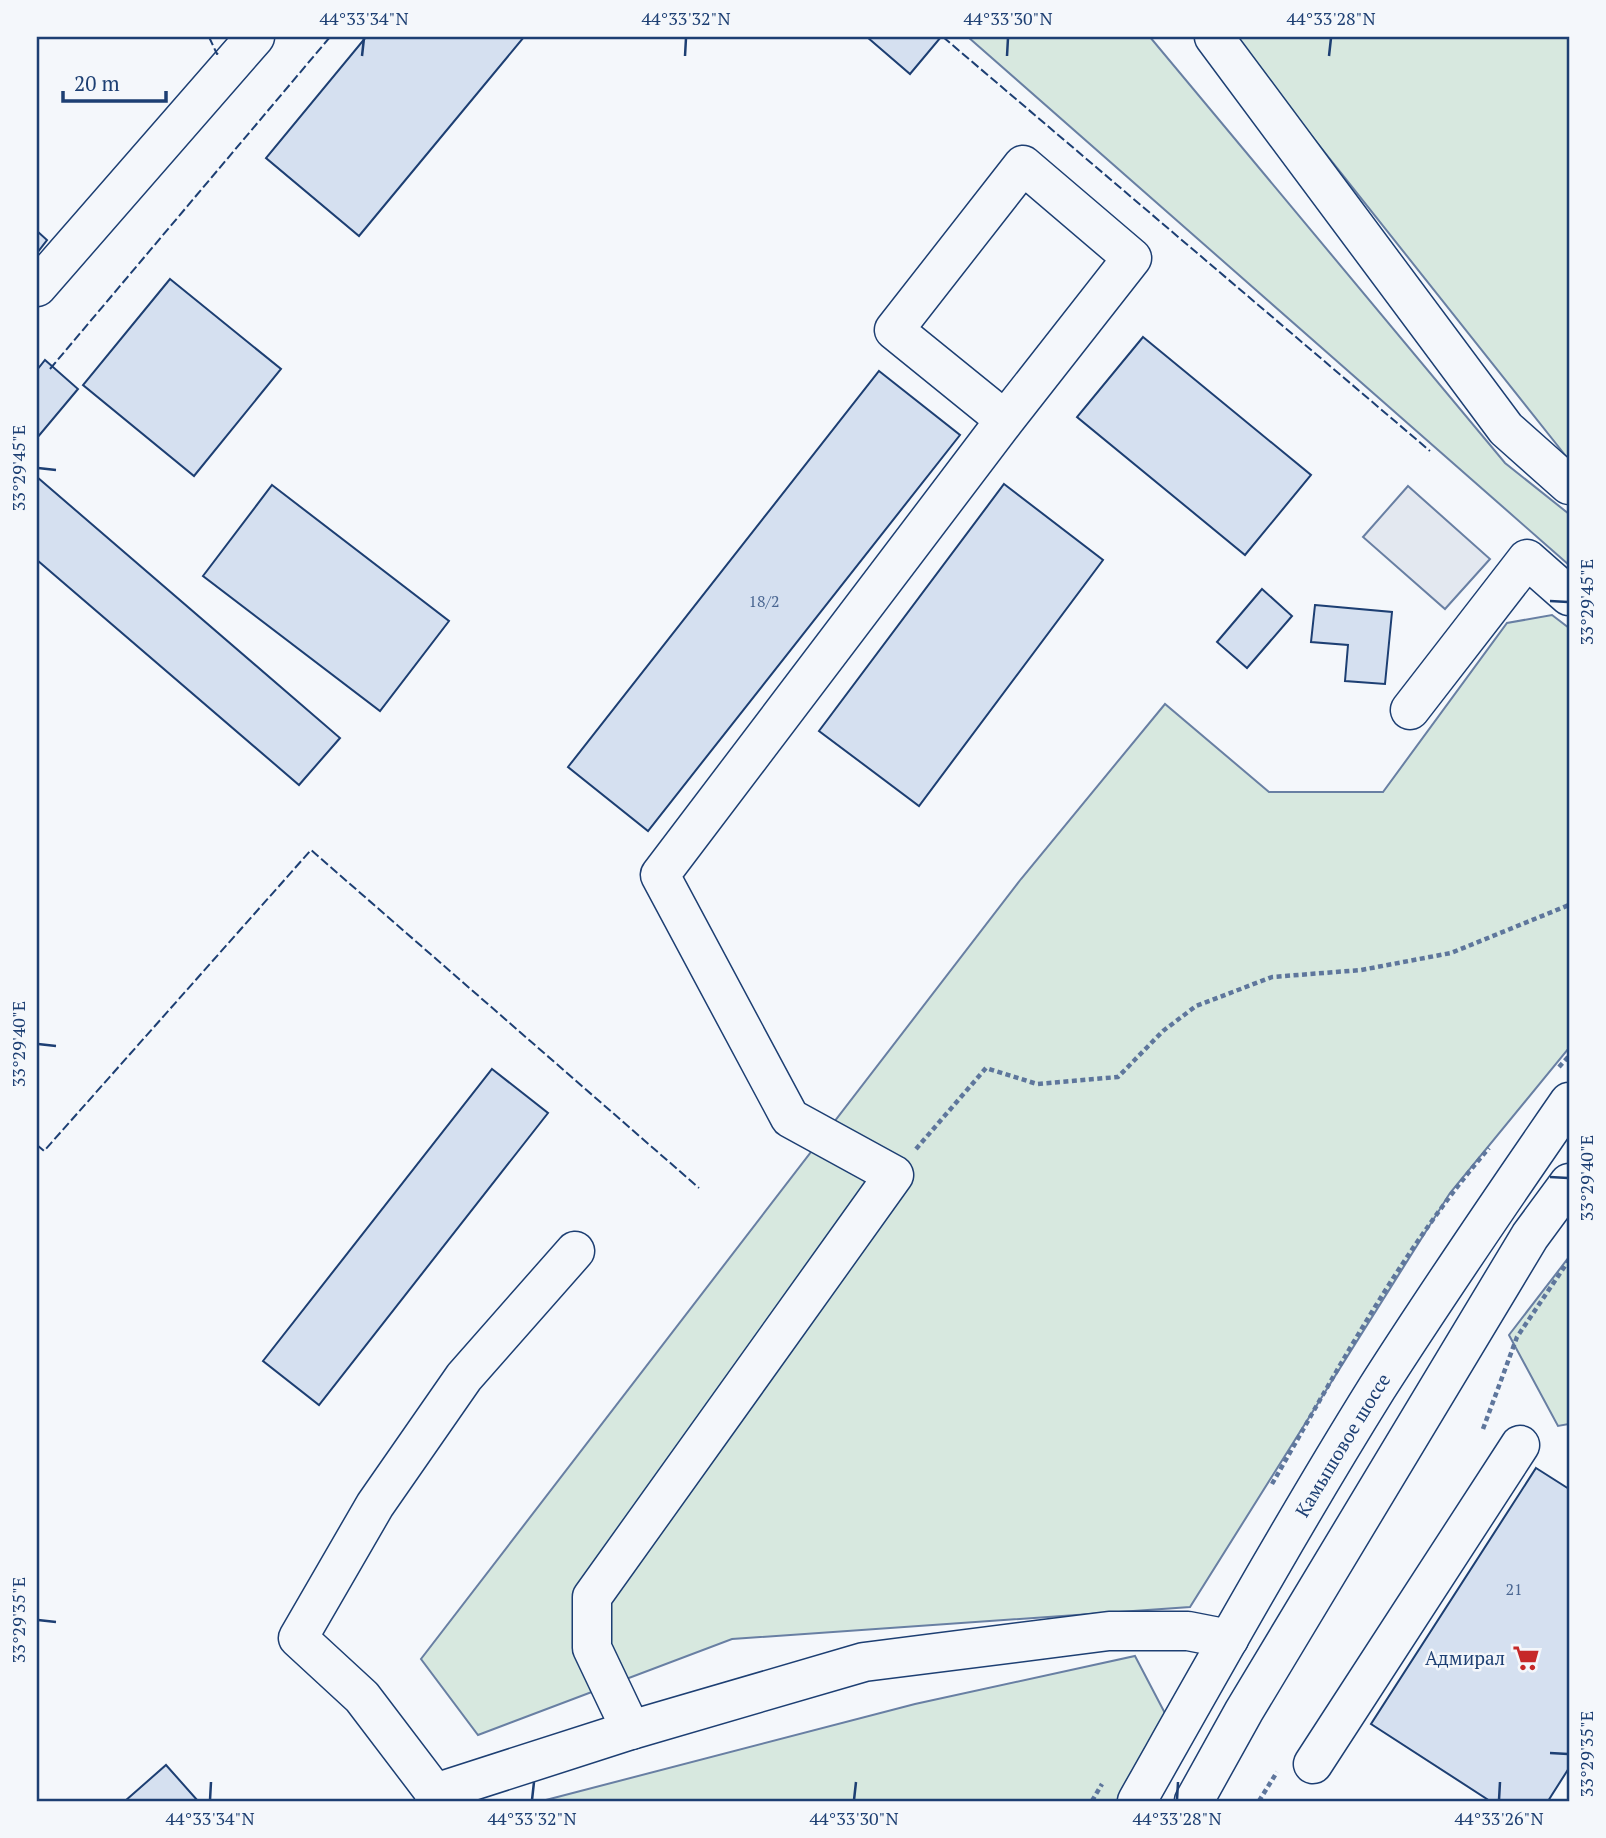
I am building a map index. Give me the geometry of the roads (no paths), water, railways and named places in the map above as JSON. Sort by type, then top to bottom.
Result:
[{"type":"main road","points":[[37,287],[254,37]]},
{"type":"main road","points":[[1214,37],[1506,429],[1569,485]]},
{"type":"main road","points":[[631,1730],[592,1648],[592,1597],[894,1175],[790,1118],[660,875],[1005,420],[1132,258],[1023,165],[894,330],[1005,420]]},
{"type":"main road","points":[[1410,710],[1527,559],[1569,596]]},
{"type":"main road","name":"Камышовое шоссе","points":[[1137,1801],[1377,1389],[1569,1102]]},
{"type":"main road","points":[[1194,1801],[1244,1711],[1530,1236],[1569,1182]]},
{"type":"main road","points":[[575,1251],[464,1377],[375,1505],[298,1638],[362,1697],[435,1797],[631,1730],[864,1662],[1110,1631],[1188,1631],[1229,1639]]},
{"type":"main road","points":[[1313,1764],[1520,1445]]},
{"type":"place","name":"Адмирал","points":[[1526,1658]]}]
